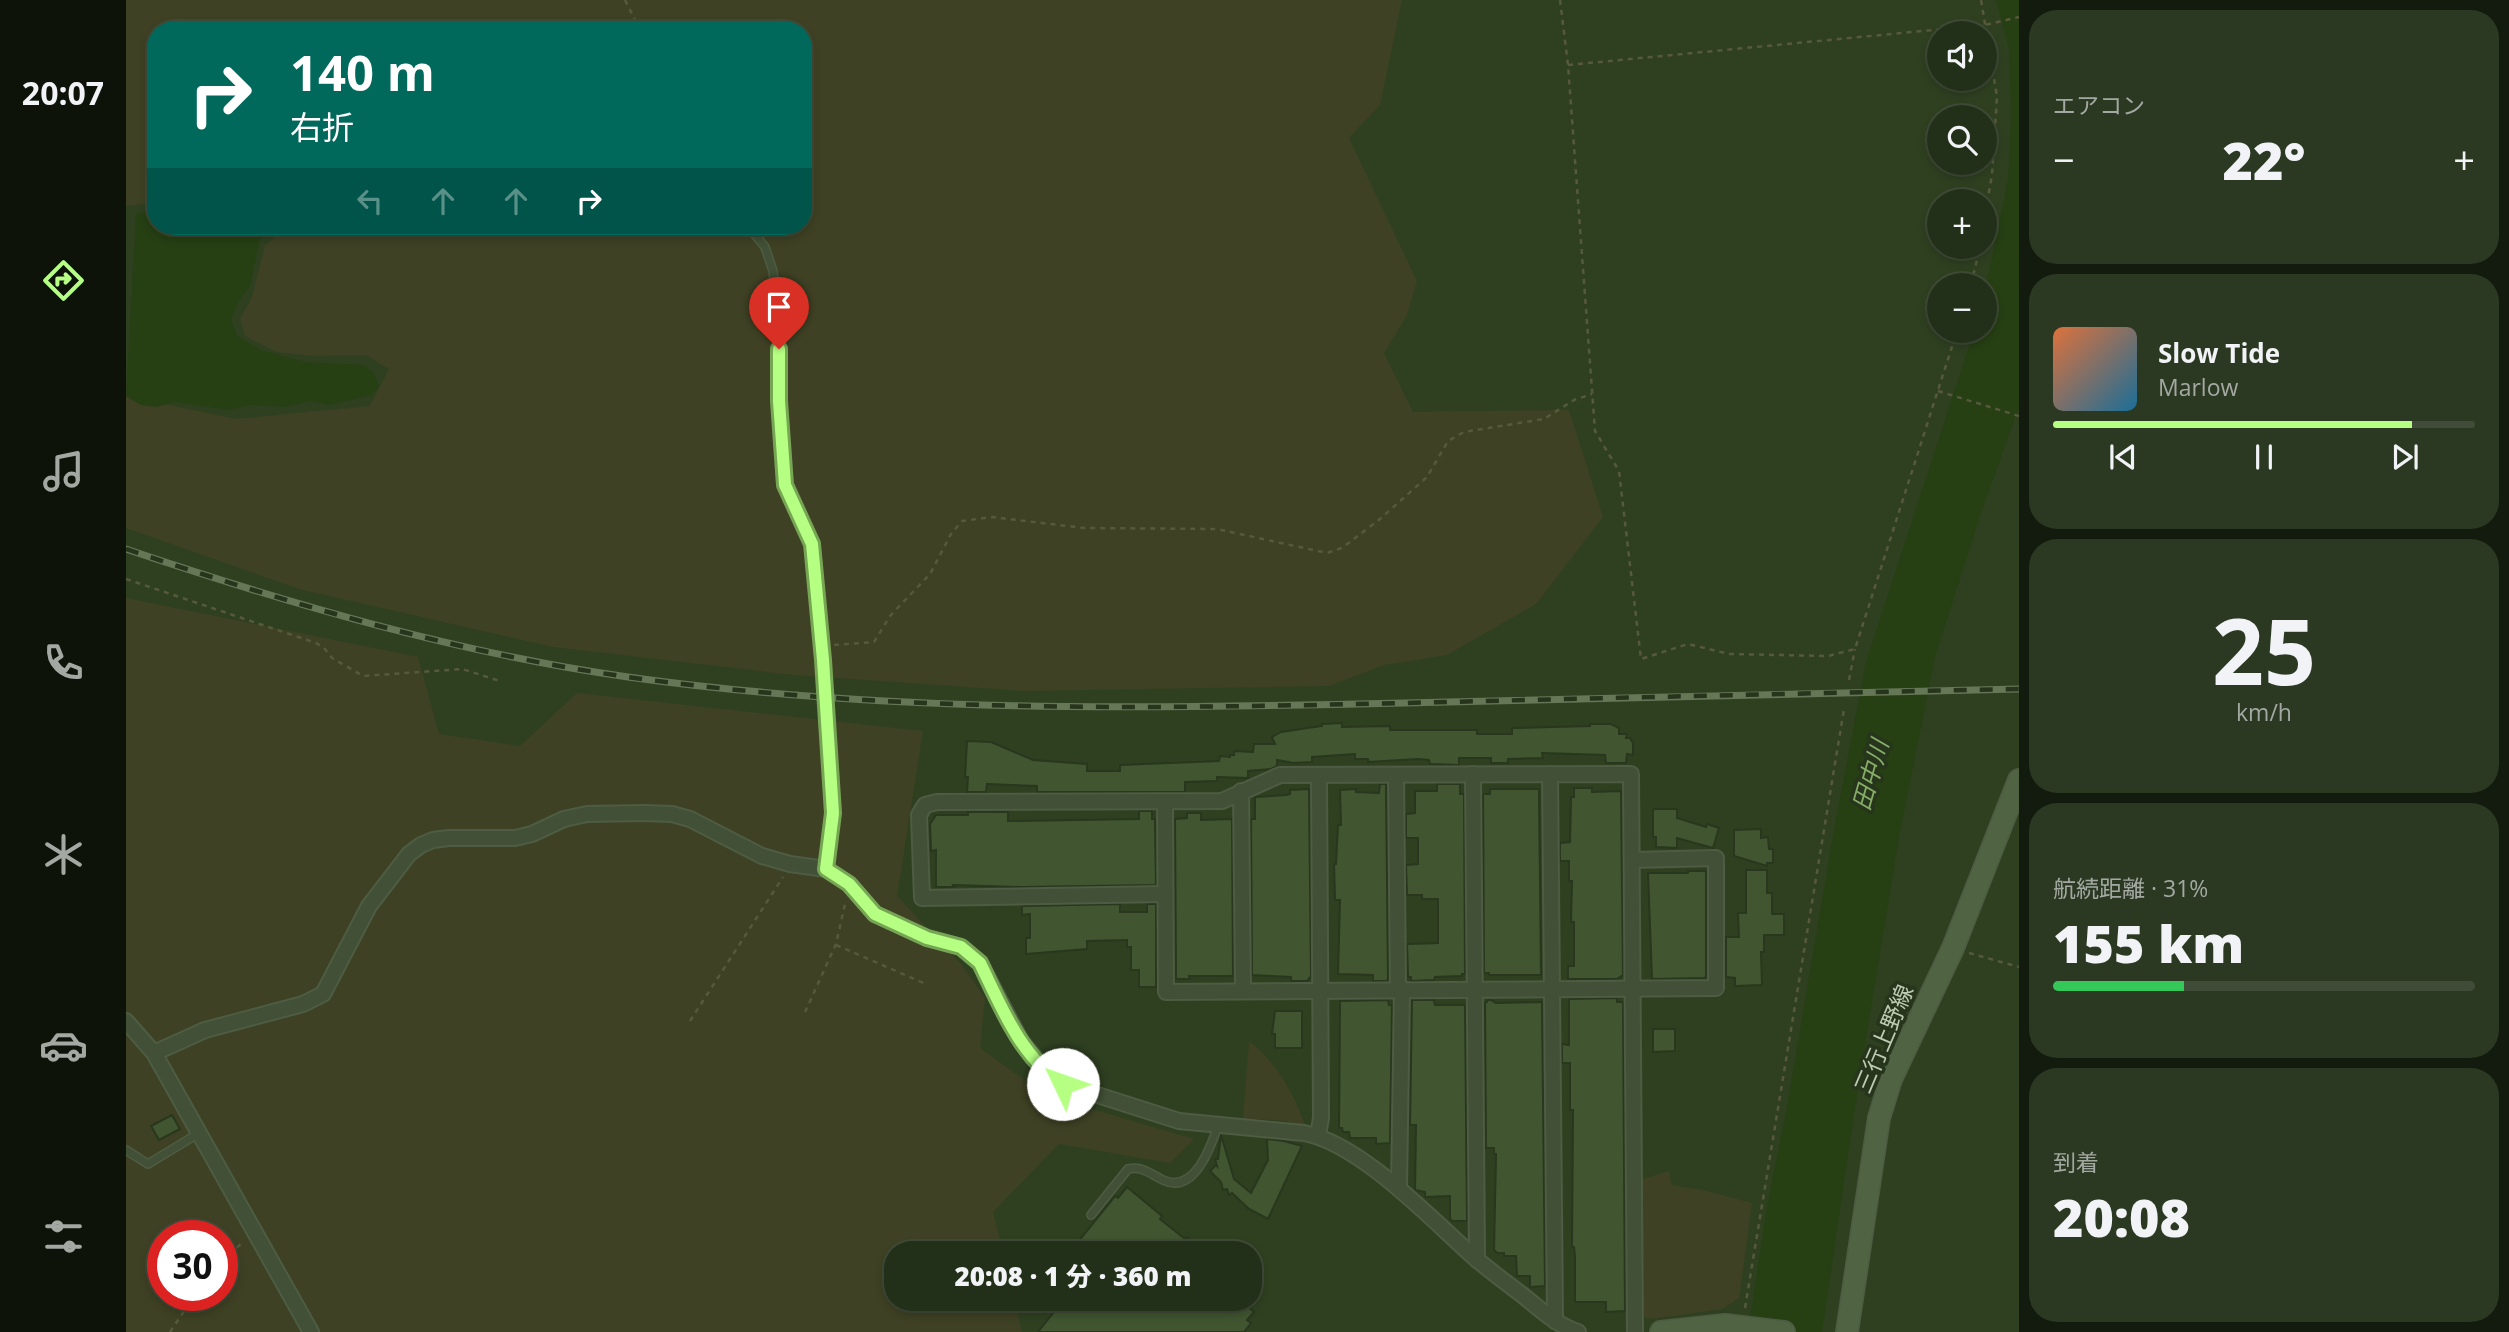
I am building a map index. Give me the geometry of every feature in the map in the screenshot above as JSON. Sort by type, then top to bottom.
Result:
[{"type":"main road","name":"三行上野線","points":[[1847,1332],[1879,1118],[1891,1079],[1953,947],[2019,780]]},
{"type":"main road","points":[[1661,1332],[1702,1326],[1743,1325],[1784,1332]]},
{"type":"street","points":[[1474,774],[1477,1260]]},
{"type":"street","points":[[1550,774],[1555,1321]]},
{"type":"street","points":[[1165,894],[922,898],[919,815],[925,805],[937,802],[1222,801],[1280,775],[1631,774],[1635,1332]]},
{"type":"street","points":[[1318,1136],[1321,1118],[1320,775]]},
{"type":"street","points":[[1396,775],[1400,990],[1399,1189]]},
{"type":"street","points":[[1241,791],[1243,990]]},
{"type":"street","points":[[1165,802],[1166,992],[1716,988],[1716,858],[1632,860]]},
{"type":"street","points":[[154,1053],[205,1030],[303,1004],[323,995],[369,906],[409,854],[433,841],[516,838],[532,834],[564,819],[587,814],[672,814],[690,819],[762,856],[790,864],[826,869],[850,887],[875,914],[927,938],[961,947],[980,963],[1021,1041],[1050,1076],[1063,1084],[1179,1121],[1318,1136],[1340,1145],[1399,1189],[1477,1260],[1555,1321],[1578,1332]]},
{"type":"street","points":[[126,1021],[154,1053],[311,1332]]},
{"type":"lane","points":[[755,235],[765,247],[773,271],[779,323],[779,401],[785,485],[812,544],[833,813],[826,869]]},
{"type":"lane","points":[[1091,1215],[1128,1169],[1142,1169],[1166,1182],[1183,1182],[1190,1178],[1218,1125]]},
{"type":"lane","points":[[126,1150],[148,1164],[200,1132]]},
{"type":"path","points":[[625,0],[636,21]]},
{"type":"path","points":[[1560,0],[1568,65],[1595,431],[1619,471],[1641,659],[1688,644],[1729,654],[1828,656],[1855,649]]},
{"type":"path","points":[[1981,0],[1984,21]]},
{"type":"path","points":[[1997,22],[2019,17]]},
{"type":"path","points":[[1568,65],[1927,31]]},
{"type":"path","points":[[1990,189],[1996,91]]},
{"type":"path","points":[[1849,680],[1855,649],[1953,343]]},
{"type":"path","points":[[1938,391],[2019,416]]},
{"type":"path","points":[[822,646],[874,642],[890,616],[930,574],[951,534],[962,521],[992,517],[1084,528],[1217,529],[1327,553],[1342,548],[1371,526],[1427,477],[1448,441],[1464,432],[1545,419],[1574,400],[1592,394]]},
{"type":"path","points":[[126,579],[316,643],[332,658],[363,676],[462,669],[500,681]]},
{"type":"path","points":[[1743,1325],[1844,709]]},
{"type":"path","points":[[690,1021],[790,864]]},
{"type":"path","points":[[805,1012],[836,944],[847,890],[850,887]]},
{"type":"path","points":[[836,944],[926,984]]},
{"type":"path","points":[[1953,947],[1991,961],[2019,967]]},
{"type":"path","points":[[238,1246],[256,1234]]},
{"type":"path","points":[[170,1332],[184,1311]]},
{"type":"shaded area","points":[[126,0],[1402,0],[1380,105],[1349,138],[1417,281],[1407,315],[1384,353],[1413,412],[1569,410],[1603,517],[1536,604],[1447,655],[1384,665],[1329,686],[1024,691],[793,675],[553,647],[299,589],[126,528],[126,396],[236,419],[370,406],[389,369],[366,355],[314,356],[277,352],[245,336],[240,319],[252,297],[265,245],[279,235],[812,235],[812,21],[147,21],[147,203],[126,206]]},
{"type":"shaded area","points":[[126,598],[418,657],[439,734],[520,746],[577,693],[923,731],[897,896],[962,965],[985,998],[980,1048],[1047,1096],[1194,1139],[1170,1163],[1059,1144],[993,1212],[1000,1241],[884,1241],[884,1311],[1017,1311],[1022,1332],[126,1332]]},
{"type":"shaded area","points":[[1249,1041],[1268,1059],[1283,1079],[1305,1125],[1276,1120],[1243,1119]]},
{"type":"shaded area","points":[[1669,1171],[1672,1185],[1752,1203],[1739,1298],[1722,1309],[1650,1319],[1644,1317],[1642,1179]]},
{"type":"water","name":"田中川","points":[[1996,0],[2019,0],[2019,407],[1982,510],[1935,657],[1898,843],[1822,1332],[1748,1332],[1767,1206],[1866,662],[1970,343],[1997,343],[1997,273],[1989,273],[1991,259],[1997,259],[1997,233],[2008,180],[2011,114],[2009,50]]},
{"type":"water","points":[[147,212],[147,235],[265,235],[260,239],[250,286],[238,302],[231,319],[237,336],[261,350],[305,362],[364,365],[374,373],[379,387],[371,395],[330,405],[311,401],[285,407],[250,405],[229,410],[175,402],[157,407],[141,405],[126,396],[136,214]]},
{"type":"building","points":[[1342,723],[1342,727],[1390,726],[1390,730],[1477,730],[1477,734],[1512,734],[1512,728],[1611,724],[1619,728],[1619,734],[1627,734],[1626,738],[1630,738],[1633,755],[1627,754],[1626,763],[1606,763],[1605,755],[1542,753],[1543,758],[1508,759],[1508,763],[1491,763],[1491,758],[1459,758],[1459,765],[1430,764],[1429,760],[1418,759],[1368,762],[1368,759],[1355,759],[1355,754],[1312,757],[1312,762],[1277,760],[1277,766],[1271,769],[1248,771],[1248,778],[1217,777],[1217,781],[1185,782],[1185,792],[1037,792],[1037,786],[987,784],[986,792],[967,792],[967,741],[991,742],[1033,760],[1087,764],[1087,771],[1120,771],[1120,765],[1219,761],[1220,756],[1230,757],[1234,755],[1234,751],[1253,752],[1254,744],[1275,744],[1272,737],[1281,732]]},
{"type":"building","points":[[1380,784],[1386,784],[1388,978],[1387,981],[1373,981],[1373,975],[1338,974],[1340,900],[1335,900],[1334,864],[1338,825],[1341,825],[1340,790],[1356,789],[1356,792],[1379,793]]},
{"type":"building","points":[[1437,784],[1460,784],[1460,794],[1464,794],[1465,974],[1411,981],[1411,977],[1408,977],[1407,944],[1438,943],[1438,899],[1407,895],[1406,865],[1418,864],[1418,838],[1406,838],[1406,814],[1415,813],[1415,791],[1437,791]]},
{"type":"building","points":[[1574,788],[1592,788],[1592,792],[1621,791],[1623,975],[1617,979],[1568,979],[1568,966],[1574,966],[1572,881],[1569,881],[1569,861],[1560,861],[1560,843],[1570,842],[1571,797],[1574,797]]},
{"type":"building","points":[[1309,789],[1311,976],[1307,981],[1291,981],[1291,977],[1252,975],[1251,819],[1255,819],[1255,797],[1286,795],[1290,794],[1290,790]]},
{"type":"building","points":[[1490,789],[1539,789],[1541,975],[1484,973],[1483,794],[1490,794]]},
{"type":"building","points":[[1655,809],[1677,809],[1677,818],[1719,828],[1713,848],[1677,838],[1677,848],[1656,847],[1656,837],[1653,837]]},
{"type":"building","points":[[1139,811],[1152,811],[1152,819],[1155,819],[1156,885],[936,887],[936,850],[931,851],[930,824],[936,815],[1008,812],[1008,821],[1139,819]]},
{"type":"building","points":[[1187,813],[1201,813],[1201,820],[1232,819],[1233,976],[1189,976],[1190,979],[1176,979],[1175,819],[1187,818]]},
{"type":"building","points":[[1761,829],[1761,838],[1768,837],[1769,849],[1773,849],[1773,863],[1767,863],[1767,866],[1734,856],[1734,830]]},
{"type":"building","points":[[1746,870],[1767,870],[1767,893],[1772,893],[1772,914],[1784,914],[1784,935],[1764,935],[1764,952],[1761,952],[1762,985],[1735,986],[1735,978],[1726,977],[1726,937],[1739,937],[1738,913],[1746,913]]},
{"type":"building","points":[[1706,871],[1706,976],[1652,979],[1648,873]]},
{"type":"building","points":[[1120,904],[1120,912],[1147,912],[1147,904],[1156,904],[1156,987],[1139,987],[1139,970],[1131,970],[1131,947],[1127,947],[1127,940],[1087,941],[1087,949],[1026,954],[1026,938],[1030,938],[1030,914],[1022,915],[1022,906]]},
{"type":"building","points":[[1617,998],[1617,1002],[1623,1002],[1625,1311],[1606,1312],[1606,1302],[1575,1302],[1575,1256],[1572,1247],[1573,1110],[1570,1110],[1570,1063],[1562,1063],[1562,1044],[1569,1045],[1569,999]]},
{"type":"building","points":[[1489,999],[1496,1003],[1542,1002],[1545,1286],[1530,1287],[1530,1276],[1517,1276],[1516,1256],[1504,1256],[1504,1253],[1494,1250],[1496,1154],[1494,1148],[1486,1148],[1485,1004]]},
{"type":"building","points":[[1388,1000],[1389,1005],[1392,1005],[1390,1143],[1376,1144],[1376,1138],[1350,1138],[1349,1132],[1343,1132],[1342,1128],[1339,1128],[1340,1001]]},
{"type":"building","points":[[1412,1000],[1434,1000],[1435,1005],[1465,1005],[1467,1221],[1452,1221],[1450,1196],[1425,1197],[1425,1192],[1415,1190],[1416,1125],[1410,1125]]},
{"type":"building","points":[[1275,1011],[1302,1011],[1302,1048],[1275,1048],[1275,1034],[1272,1034]]},
{"type":"building","points":[[1653,1029],[1675,1029],[1675,1051],[1653,1052]]},
{"type":"building","points":[[172,1115],[180,1129],[159,1140],[151,1126]]},
{"type":"building","points":[[1221,1135],[1234,1179],[1251,1193],[1268,1160],[1267,1139],[1302,1146],[1268,1219],[1249,1209],[1232,1193],[1229,1195],[1227,1189],[1223,1190],[1221,1182],[1210,1171],[1217,1166],[1215,1159],[1218,1159]]},
{"type":"building","points":[[1127,1187],[1162,1216],[1160,1219],[1185,1239],[1187,1237],[1192,1241],[1079,1241],[1115,1196],[1118,1198]]},
{"type":"building","points":[[1055,1311],[1254,1312],[1247,1320],[1251,1323],[1244,1332],[1038,1332]]},
{"type":"railway","points":[[126,549],[374,625],[500,655],[628,677],[822,697],[1015,706],[1209,707],[2019,689]]},
{"type":"route","points":[[779,349],[779,401],[785,485],[812,544],[823,660],[833,813],[826,869],[849,884],[875,914],[927,938],[961,947],[972,955],[980,963],[1021,1041],[1050,1076],[1063,1084]]}]
